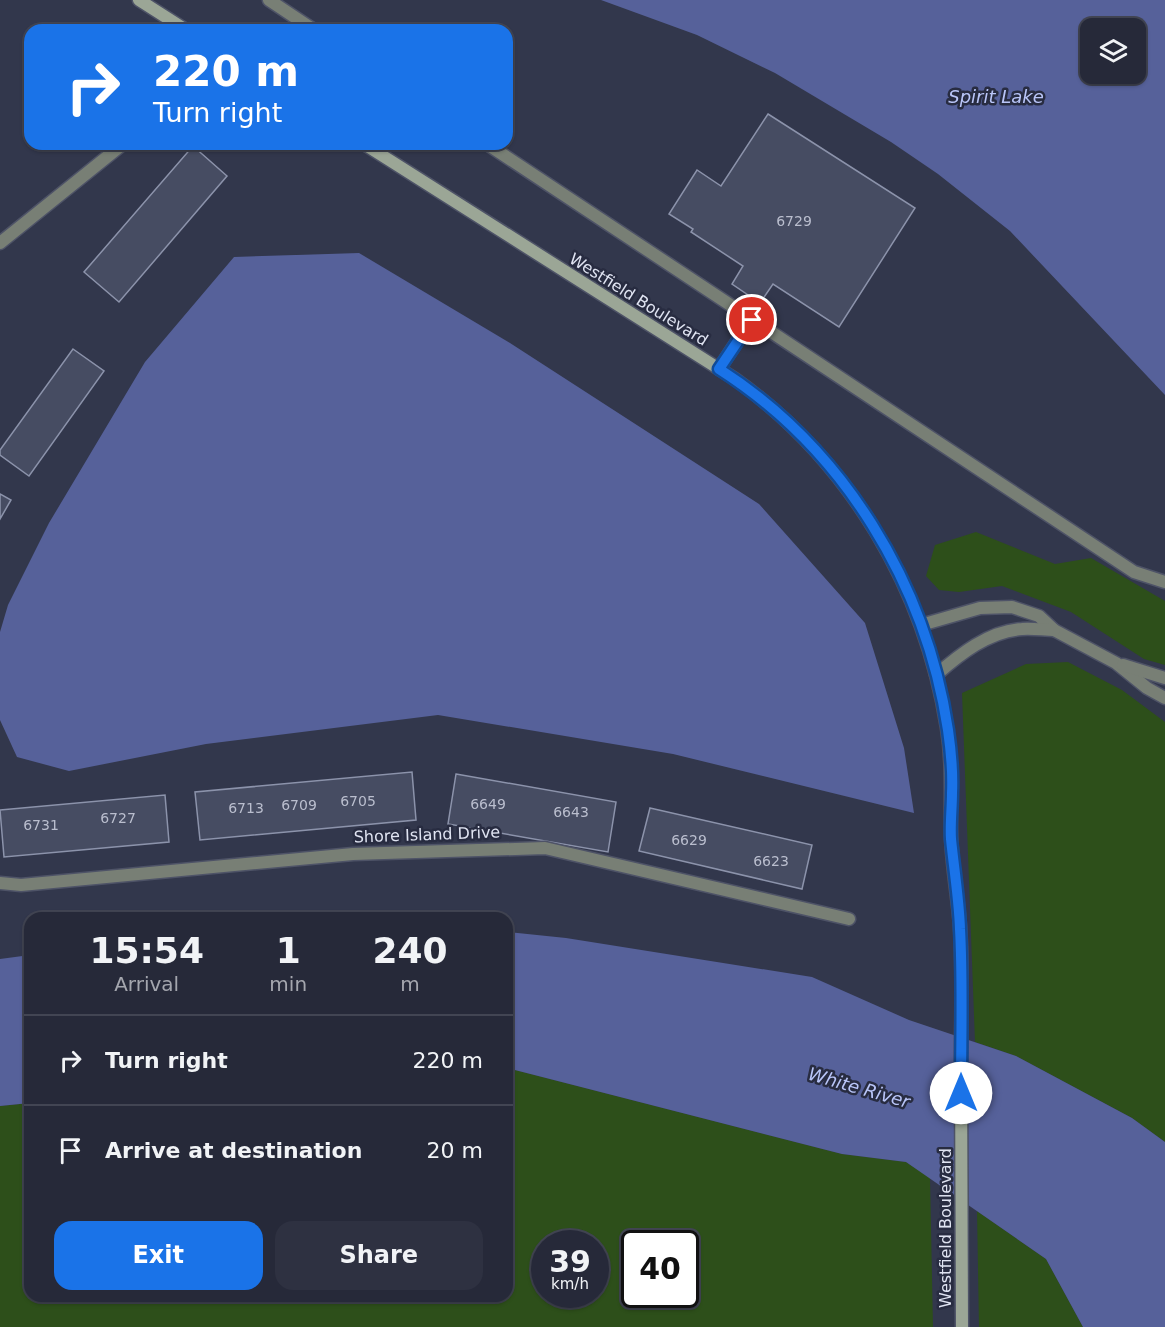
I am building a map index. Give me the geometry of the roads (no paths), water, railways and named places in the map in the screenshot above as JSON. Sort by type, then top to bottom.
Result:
[{"type":"street","points":[[139,0],[177,24]]},
{"type":"street","points":[[269,0],[305,24]]},
{"type":"street","points":[[0,243],[116,150]]},
{"type":"street","name":"Westfield Boulevard","points":[[373,150],[749,389],[780,414],[841,479],[888,550],[911,597],[921,625],[936,675],[948,730],[951,763],[951,836],[960,929],[962,1327]]},
{"type":"street","points":[[496,150],[1134,572],[1161,581],[1165,568]]},
{"type":"street","points":[[719,369],[752,320]]},
{"type":"street","points":[[921,625],[980,608],[1012,607],[1039,616],[1054,630],[1116,663],[1147,688],[1165,698]]},
{"type":"street","points":[[936,675],[960,654],[994,636],[1020,629],[1054,630]]},
{"type":"street","points":[[1116,663],[1165,678]]},
{"type":"street","name":"Shore Island Drive","points":[[0,883],[21,885],[352,854],[545,848],[849,918]]},
{"type":"water","name":"Spirit Lake","points":[[601,0],[1165,0],[1165,395],[1010,231],[938,174],[891,142],[775,73],[697,35]]},
{"type":"water","points":[[359,253],[510,343],[759,504],[865,623],[904,748],[914,813],[673,754],[438,715],[206,744],[69,771],[17,757],[0,720],[0,632],[8,605],[49,523],[145,362],[234,257]]},
{"type":"water","name":"White River","points":[[513,933],[566,938],[812,977],[909,1020],[1016,1056],[1132,1118],[1165,1142],[1165,1327],[1083,1327],[1046,1259],[906,1162],[842,1154],[513,1070]]},
{"type":"water","points":[[24,956],[24,1104],[0,1106],[0,959]]}]
